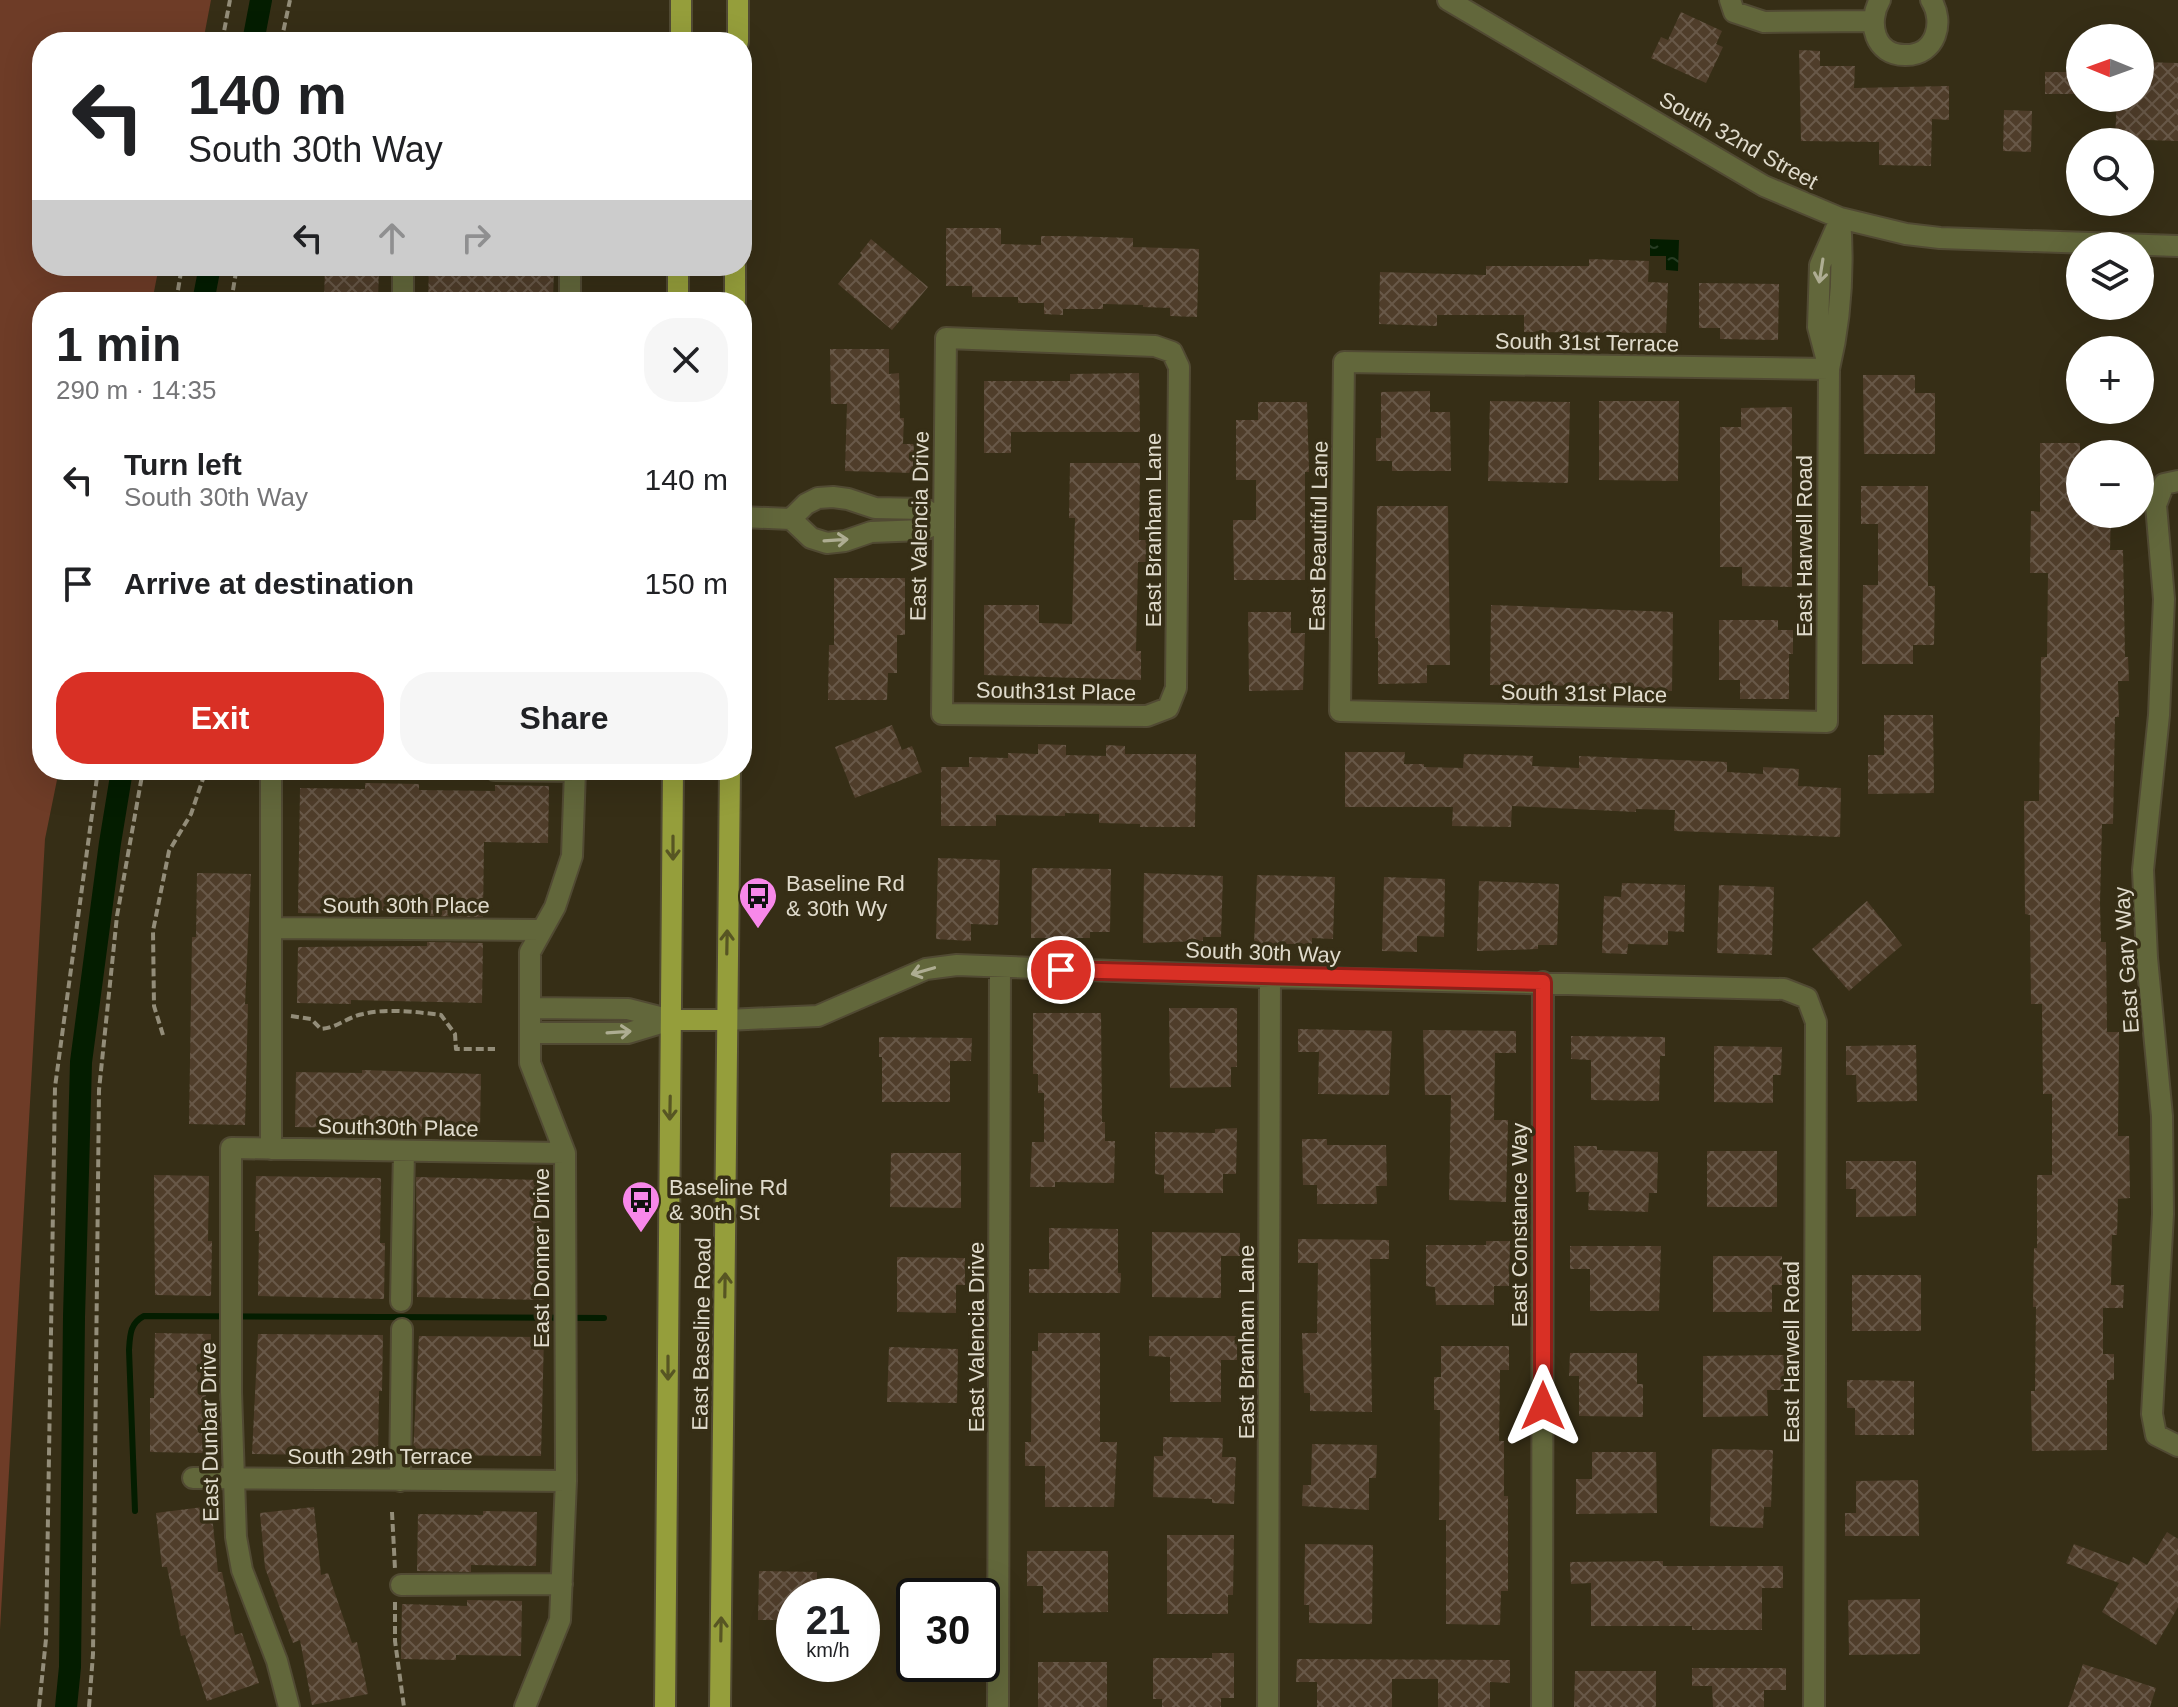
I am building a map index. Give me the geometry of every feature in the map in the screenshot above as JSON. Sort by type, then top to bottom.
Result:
[{"type":"main road","points":[[681,0],[681,32]]},
{"type":"main road","points":[[738,0],[738,32]]},
{"type":"main road","name":"East Baseline Road","points":[[665,1707],[673,780]]},
{"type":"main road","name":"East Baseline Road","points":[[720,1707],[730,780]]},
{"type":"main road","points":[[671,1020],[726,1020]]},
{"type":"street","name":"South 32nd Street","points":[[1448,0],[1764,186],[1840,218],[1906,234],[1940,238],[2178,246]]},
{"type":"street","points":[[1880,0],[1872,21],[1878,42],[1886,49],[1906,56],[1917,53],[1933,41],[1938,31],[1939,20],[1931,0]]},
{"type":"street","points":[[1732,6],[1764,22],[1872,21]]},
{"type":"street","name":"East Harwell Road","points":[[1827,722],[1829,369],[1839,328],[1843,254],[1840,218]]},
{"type":"street","name":"East Harwell Road","points":[[1829,369],[1818,327],[1820,265],[1840,218]]},
{"type":"street","points":[[1818,306],[1840,305]]},
{"type":"street","name":"East Branham Lane","points":[[946,338],[1155,346],[1172,352],[1179,367],[1176,688],[1168,708]]},
{"type":"street","name":"East Valencia Drive","points":[[942,714],[946,338]]},
{"type":"street","name":"South 31st Terrace","points":[[1344,362],[1829,369]]},
{"type":"street","name":"East Beautiful Lane","points":[[1340,711],[1344,362]]},
{"type":"street","name":"East Gary Way","points":[[2171,483],[2156,505],[2164,599],[2159,715],[2143,870],[2147,958],[2162,1116],[2163,1214],[2152,1414],[2156,1435],[2178,1446]]},
{"type":"street","points":[[791,519],[806,504],[818,498],[833,497],[875,508],[925,509],[943,521]]},
{"type":"street","points":[[752,517],[791,519],[811,538],[827,543],[845,541],[871,532],[923,530],[943,521]]},
{"type":"street","name":"South31st Place","points":[[942,714],[1147,716],[1168,708]]},
{"type":"street","name":"South 31st Place","points":[[1340,711],[1827,722]]},
{"type":"street","points":[[271,780],[271,1149]]},
{"type":"street","name":"East Donner Drive","points":[[525,1707],[560,1620],[566,1481],[565,1153],[530,1063],[530,952],[555,907],[572,856],[575,780]]},
{"type":"street","name":"South 30th Place","points":[[271,928],[541,930]]},
{"type":"street","name":"South 30th Way","points":[[726,1020],[818,1016],[926,969],[957,965],[1270,977],[1784,989],[1807,998]]},
{"type":"street","name":"East Valencia Drive","points":[[998,1707],[1000,968]]},
{"type":"street","name":"East Branham Lane","points":[[1268,1707],[1270,977]]},
{"type":"street","name":"East Constance Way","points":[[1542,1707],[1543,982]]},
{"type":"street","name":"East Harwell Road","points":[[1807,998],[1816,1022],[1814,1707]]},
{"type":"street","points":[[531,1008],[628,1009],[671,1020]]},
{"type":"street","points":[[585,1009],[585,1033]]},
{"type":"street","points":[[531,1033],[628,1033],[671,1020]]},
{"type":"street","name":"South30th Place","points":[[231,1148],[565,1153]]},
{"type":"street","name":"East Dunbar Drive","points":[[231,1148],[236,1537],[242,1570],[277,1661],[289,1707]]},
{"type":"street","points":[[401,1301],[404,1151]]},
{"type":"street","points":[[400,1481],[402,1329]]},
{"type":"street","name":"South 29th Terrace","points":[[193,1478],[566,1481]]},
{"type":"street","points":[[397,1585],[562,1584]]},
{"type":"path","points":[[224,32],[230,0]]},
{"type":"path","points":[[283,32],[290,0]]},
{"type":"path","points":[[39,1707],[46,1639],[55,1087],[97,780]]},
{"type":"path","points":[[89,1707],[93,1654],[99,1090],[117,916],[141,780]]},
{"type":"path","points":[[163,1035],[154,1006],[153,931],[169,851],[191,814],[203,780]]},
{"type":"path","points":[[287,1015],[311,1019],[321,1029],[334,1028],[344,1019],[366,1012],[441,1015],[455,1034],[456,1049],[495,1049]]},
{"type":"path","points":[[392,1512],[397,1585],[395,1641],[404,1707]]},
{"type":"shaded area","points":[[0,0],[211,0],[205,32],[32,32],[32,276],[157,276],[154,292],[32,292],[32,780],[57,780],[45,839],[0,1630]]},
{"type":"water","points":[[1650,239],[1679,240],[1678,271],[1666,270],[1666,256],[1650,256]]},
{"type":"building","points":[[1681,12],[1722,31],[1716,44],[1723,47],[1706,83],[1651,58],[1661,37],[1668,40]]},
{"type":"building","points":[[1799,50],[1820,51],[1820,66],[1855,66],[1854,88],[1949,86],[1949,120],[1932,119],[1931,166],[1879,165],[1879,142],[1801,141]]},
{"type":"building","points":[[2154,62],[2178,63],[2178,141],[2154,140],[2154,128],[2116,128],[2116,112],[2154,112]]},
{"type":"building","points":[[2045,72],[2066,72],[2066,94],[2045,94]]},
{"type":"building","points":[[2004,110],[2032,111],[2031,152],[2003,151]]},
{"type":"building","points":[[946,228],[1001,228],[1001,244],[1041,245],[1041,236],[1065,236],[1133,238],[1133,247],[1199,249],[1197,317],[1170,316],[1170,308],[1103,304],[1103,309],[1063,309],[1063,315],[1044,314],[1044,303],[1018,303],[1018,297],[972,297],[972,286],[946,286]]},
{"type":"building","points":[[871,239],[928,287],[892,330],[838,284]]},
{"type":"building","points":[[1589,259],[1649,261],[1648,282],[1668,283],[1666,333],[1524,332],[1524,315],[1437,315],[1437,326],[1379,324],[1380,272],[1486,275],[1486,266],[1589,266]]},
{"type":"building","points":[[325,276],[379,276],[378,292],[324,292]]},
{"type":"building","points":[[429,276],[554,276],[553,292],[428,292]]},
{"type":"building","points":[[1699,283],[1779,284],[1778,340],[1720,339],[1720,328],[1699,328]]},
{"type":"building","points":[[830,349],[889,349],[889,374],[899,373],[900,418],[904,418],[903,444],[914,444],[913,473],[845,471],[847,404],[831,404]]},
{"type":"building","points":[[1139,373],[1140,432],[1011,432],[1011,453],[984,453],[984,381],[1070,381],[1070,374]]},
{"type":"building","points":[[1863,375],[1915,375],[1915,393],[1935,393],[1935,454],[1864,454]]},
{"type":"building","points":[[1430,391],[1430,412],[1450,412],[1451,471],[1392,471],[1392,461],[1376,461],[1376,438],[1381,438],[1381,392]]},
{"type":"building","points":[[1490,401],[1570,402],[1568,483],[1488,481]]},
{"type":"building","points":[[1599,401],[1679,401],[1678,481],[1599,480]]},
{"type":"building","points":[[1258,402],[1307,402],[1309,472],[1305,472],[1305,580],[1234,580],[1233,520],[1256,520],[1256,480],[1236,480],[1236,420],[1258,420]]},
{"type":"building","points":[[1792,407],[1792,587],[1742,586],[1742,567],[1720,567],[1720,427],[1741,427],[1741,408]]},
{"type":"building","points":[[2040,443],[2066,443],[2066,528],[2111,528],[2110,550],[2123,550],[2125,657],[2128,657],[2129,681],[2118,681],[2113,824],[2102,824],[2100,903],[2101,942],[2106,942],[2107,1032],[2119,1032],[2118,1136],[2129,1136],[2130,1198],[2118,1199],[2117,1235],[2112,1235],[2111,1285],[2124,1285],[2123,1308],[2103,1308],[2103,1354],[2114,1354],[2114,1380],[2107,1380],[2107,1450],[2032,1451],[2037,1175],[2052,1175],[2052,1094],[2043,1094],[2042,1004],[2031,1004],[2030,915],[2025,914],[2024,801],[2039,801],[2041,657],[2047,657],[2048,573],[2030,573],[2031,511],[2040,512]]},
{"type":"building","points":[[1070,463],[1140,463],[1139,540],[1148,540],[1147,562],[1138,562],[1136,651],[1141,651],[1141,680],[984,675],[984,605],[1039,605],[1039,623],[1072,624],[1075,518],[1069,518]]},
{"type":"building","points":[[1861,486],[1928,486],[1928,586],[1935,586],[1934,645],[1913,645],[1913,664],[1862,664],[1863,585],[1878,585],[1878,524],[1861,524]]},
{"type":"building","points":[[1377,506],[1448,506],[1450,665],[1427,665],[1427,683],[1378,684],[1378,638],[1375,638]]},
{"type":"building","points":[[834,578],[905,578],[905,635],[897,635],[897,673],[888,673],[887,700],[828,700],[829,645],[834,645]]},
{"type":"building","points":[[1491,605],[1673,612],[1672,691],[1490,685]]},
{"type":"building","points":[[1248,612],[1291,612],[1291,633],[1305,633],[1303,690],[1249,691]]},
{"type":"building","points":[[1719,620],[1778,620],[1778,630],[1793,630],[1793,654],[1789,654],[1789,699],[1740,699],[1740,680],[1719,680]]},
{"type":"building","points":[[1884,715],[1933,715],[1934,793],[1868,794],[1868,755],[1884,755]]},
{"type":"building","points":[[892,725],[902,750],[912,746],[922,772],[855,798],[835,747]]},
{"type":"building","points":[[1038,744],[1066,745],[1066,755],[1106,756],[1106,745],[1125,746],[1125,754],[1196,754],[1195,827],[1099,823],[1099,814],[1065,813],[1065,816],[996,815],[996,826],[941,826],[941,767],[969,767],[969,757],[1008,758],[1008,753],[1038,754]]},
{"type":"building","points":[[1345,752],[1405,752],[1404,764],[1424,764],[1424,767],[1463,768],[1464,754],[1533,756],[1532,766],[1579,768],[1579,756],[1727,762],[1727,772],[1763,774],[1763,767],[1799,769],[1798,786],[1841,788],[1840,837],[1674,831],[1675,810],[1636,809],[1636,812],[1512,806],[1511,827],[1452,826],[1453,807],[1345,807]]},
{"type":"building","points":[[365,783],[419,784],[419,790],[495,791],[495,785],[549,786],[548,843],[484,842],[483,917],[428,916],[428,911],[298,913],[300,788],[365,789]]},
{"type":"building","points":[[938,858],[1000,860],[998,925],[971,924],[971,941],[936,939]]},
{"type":"building","points":[[1032,868],[1111,869],[1110,932],[1090,932],[1090,938],[1031,938]]},
{"type":"building","points":[[197,873],[251,874],[245,1004],[248,1004],[245,1125],[189,1124],[192,937],[196,937]]},
{"type":"building","points":[[1144,873],[1223,876],[1221,937],[1203,937],[1203,941],[1143,943]]},
{"type":"building","points":[[1257,875],[1335,877],[1333,939],[1312,938],[1312,944],[1254,944]]},
{"type":"building","points":[[1384,877],[1445,879],[1444,937],[1417,936],[1417,952],[1382,951]]},
{"type":"building","points":[[1479,881],[1559,884],[1557,945],[1538,945],[1538,949],[1477,951]]},
{"type":"building","points":[[1622,883],[1685,885],[1684,932],[1668,931],[1668,945],[1628,944],[1627,954],[1602,953],[1604,896],[1621,897]]},
{"type":"building","points":[[1719,885],[1774,887],[1772,955],[1717,953]]},
{"type":"building","points":[[1867,901],[1902,945],[1849,991],[1812,949]]},
{"type":"building","points":[[427,942],[483,943],[482,1003],[351,1000],[351,1004],[297,1003],[298,947],[427,946]]},
{"type":"building","points":[[1169,1008],[1237,1008],[1237,1067],[1231,1067],[1231,1087],[1170,1088]]},
{"type":"building","points":[[1033,1013],[1101,1013],[1102,1122],[1105,1122],[1105,1141],[1115,1141],[1114,1183],[1055,1182],[1055,1187],[1030,1187],[1032,1142],[1044,1142],[1044,1093],[1038,1093],[1038,1074],[1033,1074]]},
{"type":"building","points":[[1298,1029],[1392,1031],[1389,1095],[1318,1094],[1319,1052],[1298,1052]]},
{"type":"building","points":[[1423,1030],[1516,1031],[1516,1053],[1495,1053],[1494,1120],[1508,1120],[1506,1202],[1449,1200],[1451,1095],[1425,1095]]},
{"type":"building","points":[[1571,1036],[1665,1037],[1665,1056],[1660,1056],[1659,1101],[1591,1100],[1591,1060],[1571,1059]]},
{"type":"building","points":[[879,1037],[972,1038],[971,1061],[950,1061],[950,1102],[882,1102]]},
{"type":"building","points":[[1916,1045],[1917,1101],[1857,1102],[1856,1075],[1846,1075],[1846,1046]]},
{"type":"building","points":[[1714,1046],[1782,1047],[1781,1075],[1773,1075],[1773,1103],[1714,1102]]},
{"type":"building","points":[[362,1070],[481,1074],[480,1130],[295,1127],[296,1072],[362,1073]]},
{"type":"building","points":[[1237,1128],[1236,1174],[1223,1174],[1223,1193],[1164,1193],[1164,1175],[1155,1174],[1155,1132],[1215,1133],[1215,1129]]},
{"type":"building","points":[[1302,1139],[1327,1139],[1327,1145],[1386,1145],[1387,1186],[1376,1186],[1377,1204],[1317,1204],[1317,1185],[1303,1185]]},
{"type":"building","points":[[1574,1146],[1658,1152],[1657,1193],[1649,1193],[1648,1212],[1588,1210],[1589,1192],[1576,1192]]},
{"type":"building","points":[[1707,1151],[1777,1151],[1777,1207],[1707,1207]]},
{"type":"building","points":[[891,1153],[961,1153],[961,1208],[890,1207]]},
{"type":"building","points":[[1846,1161],[1916,1161],[1916,1216],[1856,1217],[1856,1189],[1846,1189]]},
{"type":"building","points":[[154,1175],[209,1176],[211,1296],[155,1295]]},
{"type":"building","points":[[256,1176],[381,1178],[380,1243],[385,1243],[384,1299],[258,1296]]},
{"type":"building","points":[[416,1177],[542,1180],[544,1300],[417,1297]]},
{"type":"building","points":[[1049,1228],[1118,1229],[1120,1293],[1029,1293],[1029,1269],[1049,1269]]},
{"type":"building","points":[[1152,1232],[1240,1233],[1240,1256],[1221,1256],[1221,1298],[1152,1297]]},
{"type":"building","points":[[1298,1239],[1389,1240],[1389,1259],[1370,1259],[1372,1412],[1310,1411],[1310,1393],[1304,1393],[1302,1333],[1317,1333],[1318,1263],[1298,1263]]},
{"type":"building","points":[[1486,1241],[1510,1241],[1509,1286],[1494,1286],[1494,1305],[1436,1305],[1435,1287],[1426,1286],[1426,1245],[1486,1245]]},
{"type":"building","points":[[1570,1246],[1661,1246],[1659,1311],[1590,1311],[1590,1269],[1570,1269]]},
{"type":"building","points":[[1713,1256],[1782,1256],[1782,1285],[1772,1285],[1772,1312],[1713,1312]]},
{"type":"building","points":[[897,1257],[965,1258],[965,1285],[956,1285],[956,1313],[897,1312]]},
{"type":"building","points":[[1852,1275],[1921,1275],[1921,1331],[1852,1331]]},
{"type":"building","points":[[155,1333],[211,1334],[205,1453],[150,1452]]},
{"type":"building","points":[[1038,1333],[1100,1333],[1100,1442],[1117,1442],[1114,1507],[1045,1507],[1045,1466],[1025,1466],[1025,1442],[1031,1442],[1032,1351],[1038,1351]]},
{"type":"building","points":[[258,1334],[383,1335],[378,1456],[252,1454]]},
{"type":"building","points":[[419,1336],[544,1337],[541,1456],[413,1455]]},
{"type":"building","points":[[1149,1336],[1237,1336],[1237,1360],[1221,1360],[1221,1402],[1170,1402],[1170,1357],[1149,1356]]},
{"type":"building","points":[[1441,1346],[1509,1346],[1509,1370],[1500,1370],[1499,1441],[1504,1441],[1504,1496],[1508,1496],[1508,1591],[1501,1591],[1500,1625],[1446,1624],[1446,1520],[1439,1520],[1440,1410],[1434,1410],[1434,1377],[1441,1377]]},
{"type":"building","points":[[889,1347],[958,1349],[957,1403],[887,1402]]},
{"type":"building","points":[[1570,1353],[1637,1353],[1637,1384],[1643,1384],[1643,1417],[1579,1416],[1579,1376],[1569,1376]]},
{"type":"building","points":[[1784,1355],[1784,1390],[1767,1390],[1768,1416],[1703,1417],[1703,1356]]},
{"type":"building","points":[[1847,1380],[1914,1381],[1914,1435],[1855,1435],[1855,1408],[1847,1408]]},
{"type":"building","points":[[1163,1437],[1223,1438],[1222,1457],[1236,1457],[1234,1504],[1212,1503],[1212,1499],[1153,1497],[1154,1456],[1163,1456]]},
{"type":"building","points":[[1312,1444],[1377,1445],[1376,1478],[1369,1478],[1369,1510],[1302,1506],[1303,1485],[1311,1485]]},
{"type":"building","points":[[1712,1449],[1773,1450],[1771,1507],[1764,1507],[1763,1528],[1710,1526]]},
{"type":"building","points":[[1592,1452],[1656,1452],[1657,1513],[1576,1514],[1576,1479],[1592,1479]]},
{"type":"building","points":[[1918,1480],[1919,1536],[1845,1536],[1845,1513],[1856,1513],[1856,1481]]},
{"type":"building","points":[[211,1506],[218,1572],[222,1572],[235,1635],[242,1633],[259,1683],[207,1701],[185,1635],[181,1636],[167,1567],[162,1567],[156,1513]]},
{"type":"building","points":[[314,1507],[321,1575],[328,1573],[352,1643],[357,1642],[368,1694],[312,1705],[300,1640],[293,1643],[265,1568],[260,1513]]},
{"type":"building","points":[[483,1511],[537,1512],[536,1566],[471,1565],[471,1572],[417,1571],[418,1514],[483,1515]]},
{"type":"building","points":[[2167,1532],[2178,1539],[2178,1607],[2156,1645],[2102,1612],[2119,1583],[2066,1563],[2074,1544],[2129,1565],[2133,1557],[2147,1565]]},
{"type":"building","points":[[1167,1535],[1234,1535],[1233,1595],[1228,1595],[1228,1614],[1167,1614]]},
{"type":"building","points":[[1305,1544],[1373,1545],[1372,1624],[1309,1623],[1309,1605],[1304,1605]]},
{"type":"building","points":[[1027,1551],[1108,1551],[1108,1612],[1043,1613],[1043,1586],[1027,1586]]},
{"type":"building","points":[[1663,1561],[1663,1566],[1783,1566],[1783,1588],[1762,1588],[1762,1630],[1591,1626],[1591,1583],[1571,1584],[1570,1562]]},
{"type":"building","points":[[759,1571],[817,1572],[817,1578],[776,1578],[776,1620],[758,1620]]},
{"type":"building","points":[[1920,1599],[1920,1654],[1849,1655],[1848,1600]]},
{"type":"building","points":[[467,1600],[522,1601],[521,1656],[456,1655],[456,1660],[401,1659],[402,1604],[467,1606]]},
{"type":"building","points":[[1212,1653],[1234,1653],[1234,1698],[1221,1698],[1221,1707],[1162,1707],[1162,1699],[1153,1699],[1153,1658],[1212,1658]]},
{"type":"building","points":[[1297,1659],[1510,1660],[1510,1683],[1490,1682],[1490,1707],[1438,1707],[1438,1679],[1392,1679],[1392,1707],[1317,1707],[1317,1682],[1296,1682]]},
{"type":"building","points":[[1038,1662],[1107,1662],[1107,1707],[1038,1707]]},
{"type":"building","points":[[2083,1664],[2156,1688],[2150,1707],[2068,1707]]},
{"type":"building","points":[[1692,1668],[1786,1668],[1786,1690],[1764,1690],[1764,1707],[1713,1707],[1712,1686],[1692,1686]]},
{"type":"building","points":[[1575,1671],[1656,1671],[1656,1707],[1574,1707]]},
{"type":"waterway","points":[[255,32],[261,0]]},
{"type":"waterway","points":[[205,292],[208,276]]},
{"type":"waterway","points":[[66,1707],[70,1667],[81,1062],[120,780]]},
{"type":"waterway","points":[[135,1511],[129,1350],[133,1326],[144,1316],[604,1318]]},
{"type":"place","name":"Baseline Rd & 30th Wy","points":[[758,930]]},
{"type":"place","name":"Baseline Rd & 30th St","points":[[641,1234]]},
{"type":"route","points":[[1061,970],[1543,982],[1543,1406]]}]
